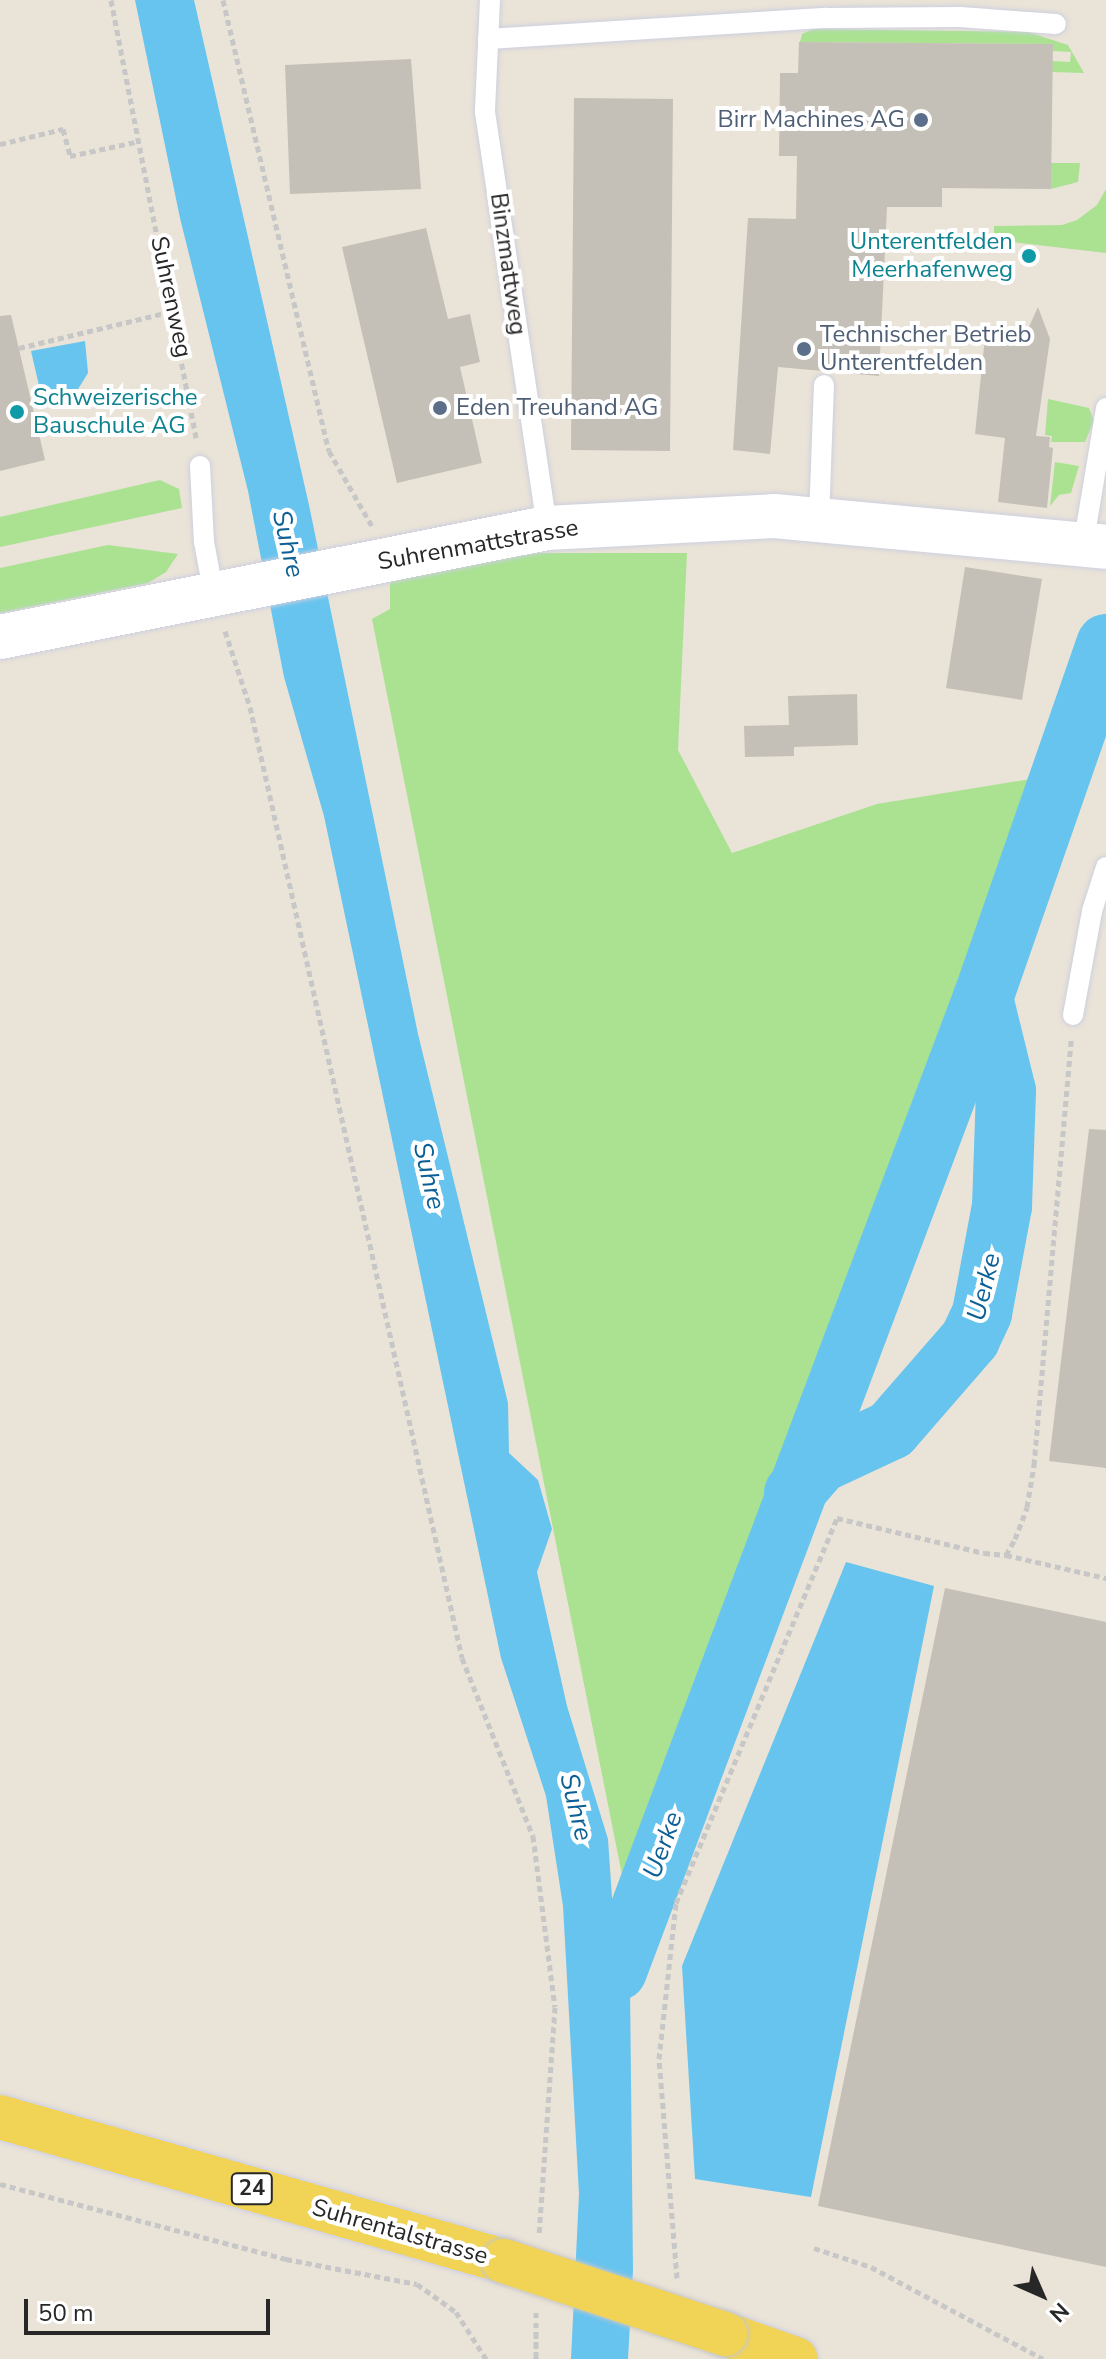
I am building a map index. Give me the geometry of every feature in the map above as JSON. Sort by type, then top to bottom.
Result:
[{"type":"main road","name":"Suhrentalstrasse","points":[[0,2117],[504,2261],[796,2359]]},
{"type":"street","name":"Suhrenmattstrasse","points":[[0,637],[547,528],[774,516],[1096,547]]},
{"type":"lane","name":"Binzmattweg","points":[[490,0],[485,112],[547,528]]},
{"type":"lane","points":[[488,39],[826,18],[960,17],[1056,24]]},
{"type":"lane","points":[[819,520],[824,385]]},
{"type":"lane","points":[[1096,547],[1106,408]]},
{"type":"lane","points":[[200,466],[204,542],[227,593]]},
{"type":"lane","points":[[1073,1015],[1092,911],[1106,867]]},
{"type":"path","name":"Suhrenweg","points":[[111,0],[174,311],[200,466]]},
{"type":"path","points":[[223,0],[329,451],[369,517],[372,563]]},
{"type":"path","points":[[0,144],[63,129],[70,156],[140,141]]},
{"type":"path","points":[[19,348],[174,311]]},
{"type":"path","points":[[227,593],[462,1658],[533,1836],[555,2007],[539,2229]]},
{"type":"path","points":[[1006,1555],[1027,1507],[1034,1465],[1073,1015]]},
{"type":"path","points":[[677,2266],[659,2059],[676,1903],[837,1518],[958,1549],[1006,1555],[1106,1578]]},
{"type":"path","points":[[0,2184],[286,2259],[417,2284],[456,2312],[486,2359]]},
{"type":"path","points":[[814,2248],[871,2267],[1043,2359]]},
{"type":"path","points":[[536,2307],[536,2359]]},
{"type":"green space","points":[[813,29],[1028,32],[1068,45],[1084,73],[1052,72],[1052,61],[1070,62],[1071,52],[1053,51],[1052,44],[800,42],[802,34]]},
{"type":"green space","points":[[1051,163],[1080,163],[1078,182],[1051,189]]},
{"type":"green space","points":[[1106,189],[1106,253],[994,240],[994,226],[1062,225],[1077,220],[1097,205]]},
{"type":"green space","points":[[1048,399],[1089,408],[1094,421],[1085,442],[1051,442],[1052,436],[1045,435]]},
{"type":"green space","points":[[1055,462],[1079,466],[1071,493],[1059,495],[1050,506]]},
{"type":"green space","points":[[160,480],[179,489],[182,508],[0,547],[0,517]]},
{"type":"green space","points":[[108,545],[178,554],[166,572],[148,583],[0,613],[0,568]]},
{"type":"green space","points":[[534,553],[687,553],[678,750],[732,853],[877,804],[1043,777],[624,1885],[372,619],[390,609],[390,580]]},
{"type":"water","name":"Suhre","points":[[135,0],[194,0],[309,505],[418,1034],[508,1403],[509,1453],[538,1480],[552,1529],[537,1572],[567,1706],[608,1839],[617,1971],[630,1985],[633,2270],[628,2359],[571,2359],[579,2194],[563,1906],[546,1796],[501,1658],[324,816],[284,677],[248,491],[180,218]]},
{"type":"water","points":[[85,341],[88,373],[75,394],[64,400],[41,394],[31,351]]},
{"type":"water","points":[[846,1562],[934,1586],[811,2197],[695,2179],[682,1966]]},
{"type":"building","points":[[799,42],[1053,44],[1051,189],[942,188],[942,207],[887,207],[879,376],[778,367],[770,454],[733,450],[748,218],[796,219],[797,156],[779,156],[780,73],[798,73]]},
{"type":"building","points":[[411,59],[421,189],[290,194],[285,65]]},
{"type":"building","points":[[574,98],[673,99],[670,451],[571,450]]},
{"type":"building","points":[[426,228],[448,319],[470,314],[480,362],[460,367],[482,463],[397,483],[342,247]]},
{"type":"building","points":[[1038,307],[1050,339],[1036,436],[1050,437],[1049,447],[1053,448],[1047,508],[998,502],[1005,438],[975,434],[986,327],[1027,331]]},
{"type":"building","name":"Schweizerische Bauschule AG","points":[[11,315],[45,460],[0,471],[0,316]]},
{"type":"building","points":[[965,567],[1042,579],[1022,700],[946,688]]},
{"type":"building","points":[[857,694],[858,745],[794,747],[794,756],[745,757],[744,726],[789,725],[788,696]]},
{"type":"building","points":[[1089,1129],[1106,1130],[1106,1468],[1049,1461]]},
{"type":"building","points":[[945,1588],[1106,1622],[1106,2267],[818,2206]]},
{"type":"waterway","name":"Uerke","points":[[617,1971],[983,998],[1106,644]]},
{"type":"waterway","name":"Uerke","points":[[794,1493],[820,1463],[891,1430],[970,1339],[982,1313],[1002,1206],[1006,1091],[983,998]]},
{"type":"place","name":"Birr Machines AG","points":[[921,120]]},
{"type":"place","name":"Unterentfelden Meerhafenweg","points":[[1029,256]]},
{"type":"place","name":"Technischer Betrieb Unterentfelden","points":[[804,349]]},
{"type":"place","name":"Eden Treuhand AG","points":[[440,408]]},
{"type":"place","name":"Schweizerische Bauschule AG","points":[[17,412]]}]
